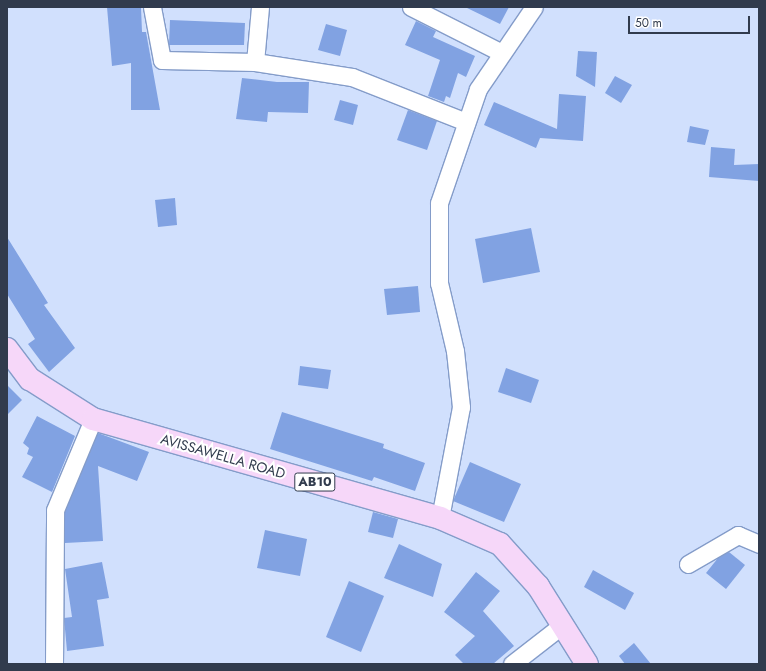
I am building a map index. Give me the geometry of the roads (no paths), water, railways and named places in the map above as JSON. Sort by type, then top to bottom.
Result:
[{"type":"main road","name":"AVISSAWELLA ROAD","points":[[7,349],[30,379],[93,419],[440,518],[500,544],[538,586],[560,626],[587,664]]},
{"type":"street","points":[[152,7],[162,60],[255,62],[352,77],[466,122]]},
{"type":"street","points":[[255,62],[260,7]]},
{"type":"street","points":[[411,7],[502,53]]},
{"type":"street","points":[[440,518],[460,407],[455,351],[439,284],[439,203],[478,89],[534,7]]},
{"type":"street","points":[[54,664],[55,510],[93,419]]},
{"type":"street","points":[[688,564],[738,535],[759,544]]},
{"type":"street","points":[[512,664],[560,626]]}]
